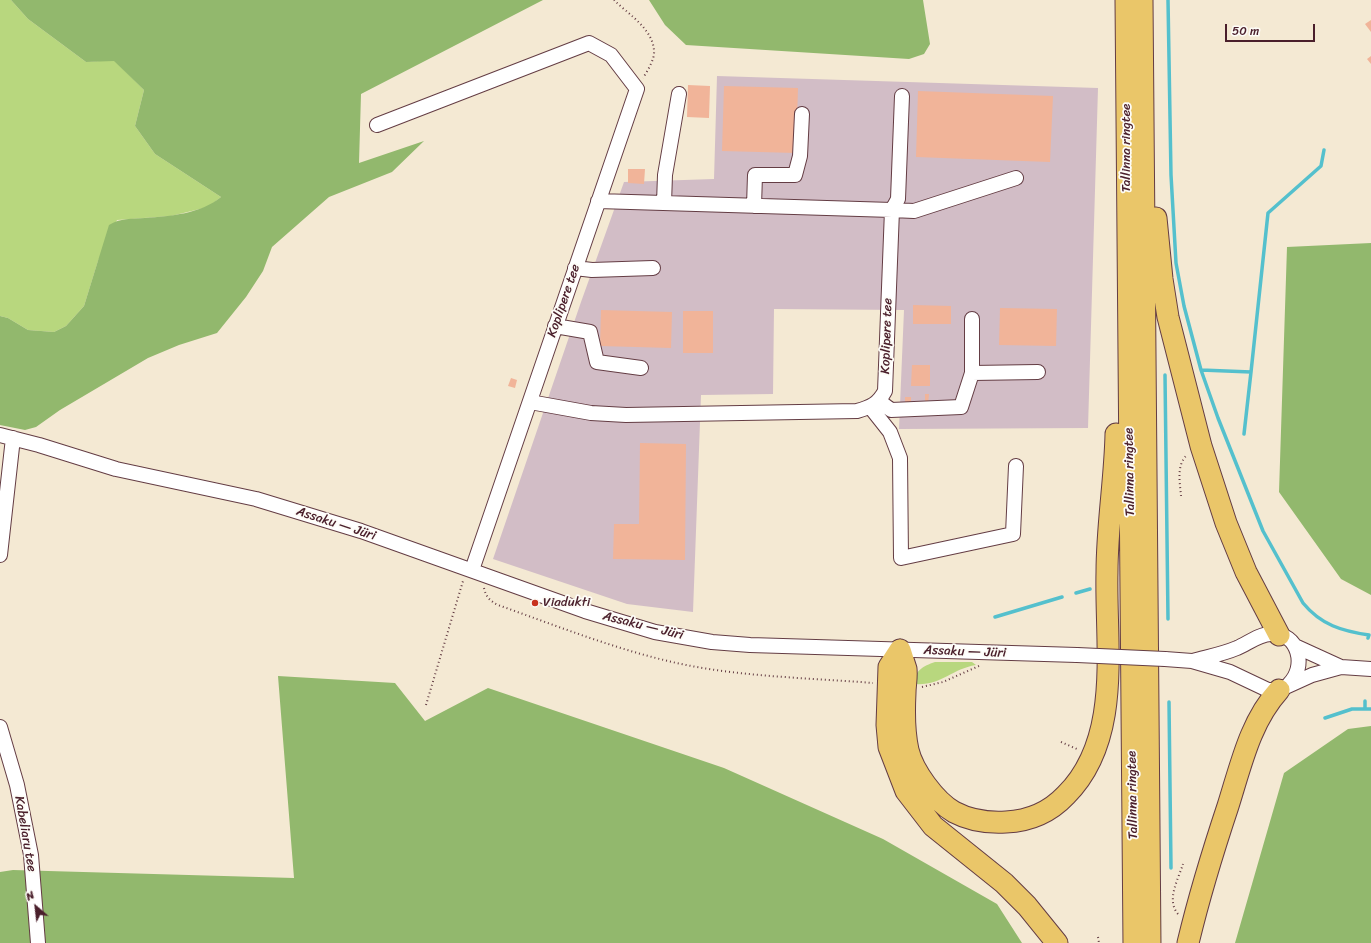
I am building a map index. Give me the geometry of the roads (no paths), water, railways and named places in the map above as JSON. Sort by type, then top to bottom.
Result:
[{"type":"highway","name":"Tallinna ringtee","points":[[1126,0],[1135,116],[1150,943]]},
{"type":"highway","name":"Tallinna ringtee","points":[[1134,943],[1127,245],[1142,0]]},
{"type":"highway","points":[[1142,0],[1151,71],[1154,196],[1162,279],[1168,317],[1201,446],[1226,523],[1246,572],[1287,640]]},
{"type":"highway","points":[[900,650],[906,670],[904,700],[908,751],[918,774],[933,794],[953,811],[973,819],[994,823],[1021,821],[1043,813],[1059,803],[1078,783],[1092,757],[1103,723],[1107,687],[1106,571],[1116,448],[1119,337],[1127,245]]},
{"type":"highway","points":[[900,650],[889,667],[887,725],[889,747],[906,791],[933,826],[1004,883],[1027,906],[1057,943]]},
{"type":"highway","points":[[1190,935],[1216,841],[1248,742],[1259,717],[1270,699],[1284,687]]},
{"type":"street","name":"Koplipere tee","points":[[377,125],[589,43],[611,55],[636,89],[555,326],[474,571]]},
{"type":"street","points":[[664,203],[665,175],[679,94]]},
{"type":"street","name":"Koplipere tee","points":[[875,404],[885,391],[892,210],[898,199],[902,96]]},
{"type":"street","points":[[754,206],[755,175],[795,174],[800,156],[802,114]]},
{"type":"street","points":[[598,201],[914,211],[1016,178]]},
{"type":"street","points":[[575,268],[592,270],[653,268]]},
{"type":"street","points":[[530,402],[591,413],[626,415],[857,411],[875,404],[892,410],[961,407],[972,373],[972,319]]},
{"type":"street","points":[[555,326],[590,332],[597,362],[641,368]]},
{"type":"street","points":[[972,373],[1038,372]]},
{"type":"street","points":[[875,404],[890,432],[900,458],[901,558],[1013,534],[1016,466]]},
{"type":"street","points":[[0,555],[6,436]]},
{"type":"street","name":"Assaku — Jüri","points":[[6,436],[116,469],[256,499],[361,531],[585,611],[655,632],[712,642],[750,645],[1077,655],[1192,661],[1230,672],[1264,690],[1284,687]]},
{"type":"street","name":"Assaku — Jüri","points":[[1192,661],[1236,648],[1270,634],[1287,640]]},
{"type":"street","points":[[1287,640],[1341,667]]},
{"type":"street","points":[[1284,687],[1296,676],[1300,666],[1299,654],[1287,640]]},
{"type":"street","points":[[1284,687],[1312,675],[1341,667],[1371,669]]},
{"type":"street","name":"Kabeliaru tee","points":[[0,727],[17,785],[31,856],[38,943]]},
{"type":"waterway","points":[[1168,0],[1171,175],[1176,263],[1184,306],[1201,370],[1218,418],[1263,531],[1303,603],[1310,611],[1325,622],[1341,629],[1369,635],[1368,638]]},
{"type":"waterway","points":[[1201,370],[1251,372],[1268,213],[1321,166],[1324,150]]},
{"type":"waterway","points":[[1244,434],[1251,372]]},
{"type":"waterway","points":[[1165,375],[1168,619]]},
{"type":"waterway","points":[[1076,593],[1090,589]]},
{"type":"waterway","points":[[995,617],[1062,597]]},
{"type":"waterway","points":[[1365,701],[1365,709]]},
{"type":"waterway","points":[[1169,702],[1171,868]]},
{"type":"waterway","points":[[1325,718],[1352,709],[1371,709]]},
{"type":"place","name":"Viadukti","points":[[535,603]]}]
